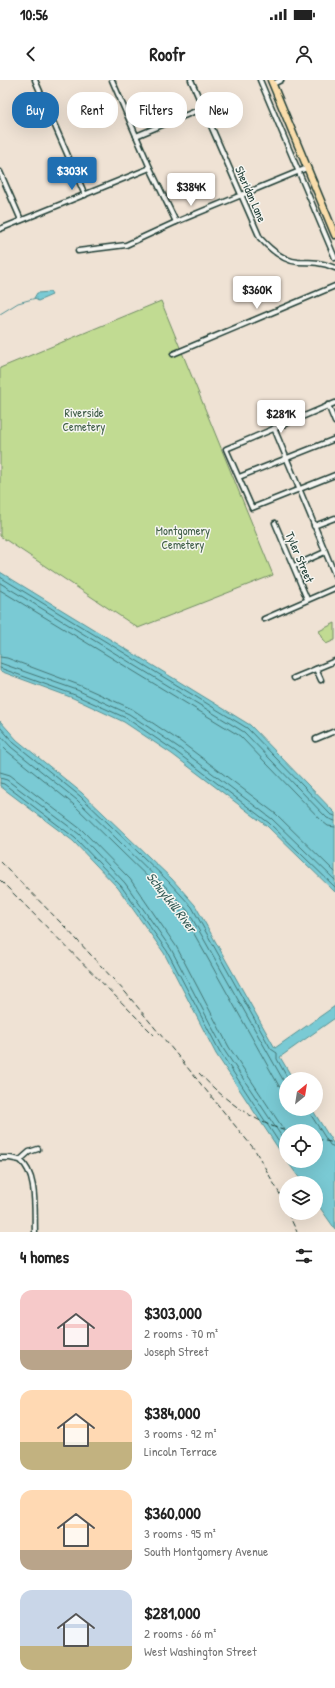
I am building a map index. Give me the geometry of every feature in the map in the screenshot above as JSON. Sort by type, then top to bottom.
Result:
[{"type":"main road","points":[[272,82],[335,235]]},
{"type":"street","points":[[35,80],[85,195]]},
{"type":"street","points":[[112,80],[150,168],[176,222]]},
{"type":"street","name":"Sheridan Lane","points":[[191,80],[196,92]]},
{"type":"street","points":[[260,80],[335,258]]},
{"type":"street","points":[[272,82],[281,80]]},
{"type":"street","points":[[136,136],[195,111]]},
{"type":"street","name":"Sheridan Lane","points":[[212,128],[260,238],[273,251],[288,260],[297,262],[312,261],[335,268]]},
{"type":"street","points":[[0,229],[150,168]]},
{"type":"street","points":[[78,251],[126,245],[176,222],[307,168]]},
{"type":"street","points":[[0,172],[21,220]]},
{"type":"street","points":[[173,354],[335,286]]},
{"type":"street","points":[[335,403],[226,449],[252,508],[335,475]]},
{"type":"street","points":[[328,405],[335,422]]},
{"type":"street","points":[[274,428],[335,575]]},
{"type":"street","points":[[239,477],[335,439]]},
{"type":"street","points":[[314,526],[335,518]]},
{"type":"street","name":"Tyler Street","points":[[275,523],[307,599]]},
{"type":"street","points":[[294,566],[325,552]]},
{"type":"street","points":[[264,619],[335,588]]},
{"type":"street","points":[[294,678],[335,661]]},
{"type":"street","points":[[316,669],[321,680]]},
{"type":"street","points":[[316,739],[335,731]]},
{"type":"street","points":[[20,1160],[29,1152],[38,1149]]},
{"type":"street","points":[[0,1158],[15,1158],[20,1160],[25,1166],[32,1185],[35,1232]]},
{"type":"green space","points":[[161,301],[273,575],[138,628],[0,536],[0,368]]},
{"type":"green space","points":[[335,623],[335,640],[326,644],[319,631]]},
{"type":"water","points":[[50,292],[52,295],[38,301],[34,298],[37,293]]},
{"type":"water","points":[[0,572],[250,725],[335,813],[335,892],[267,826],[172,754],[124,722],[73,698],[0,671]]},
{"type":"water","name":"Schuylkill River","points":[[0,721],[17,740],[82,793],[172,879],[195,905],[275,1048],[335,1006],[335,1018],[280,1057],[289,1072],[279,1072],[279,1116],[316,1116],[321,1124],[279,1124],[279,1149],[216,1054],[164,953],[118,888],[73,841],[0,786]]},
{"type":"water","points":[[323,1127],[335,1146],[335,1229],[323,1212],[323,1176],[298,1176],[292,1168],[323,1168]]},
{"type":"waterway","points":[[0,314],[18,303],[36,298]]},
{"type":"railway","points":[[0,861],[66,928],[126,993],[255,1150],[279,1193]]},
{"type":"railway","points":[[0,880],[154,1035]]},
{"type":"railway","points":[[199,1073],[218,1092],[239,1108],[261,1121],[279,1129]]},
{"type":"railway","points":[[323,1140],[335,1143]]},
{"type":"railway","points":[[291,1220],[297,1232]]},
{"type":"park label","name":"Riverside Cemetery","points":[[84,419]]},
{"type":"park label","name":"Montgomery Cemetery","points":[[183,537]]}]
